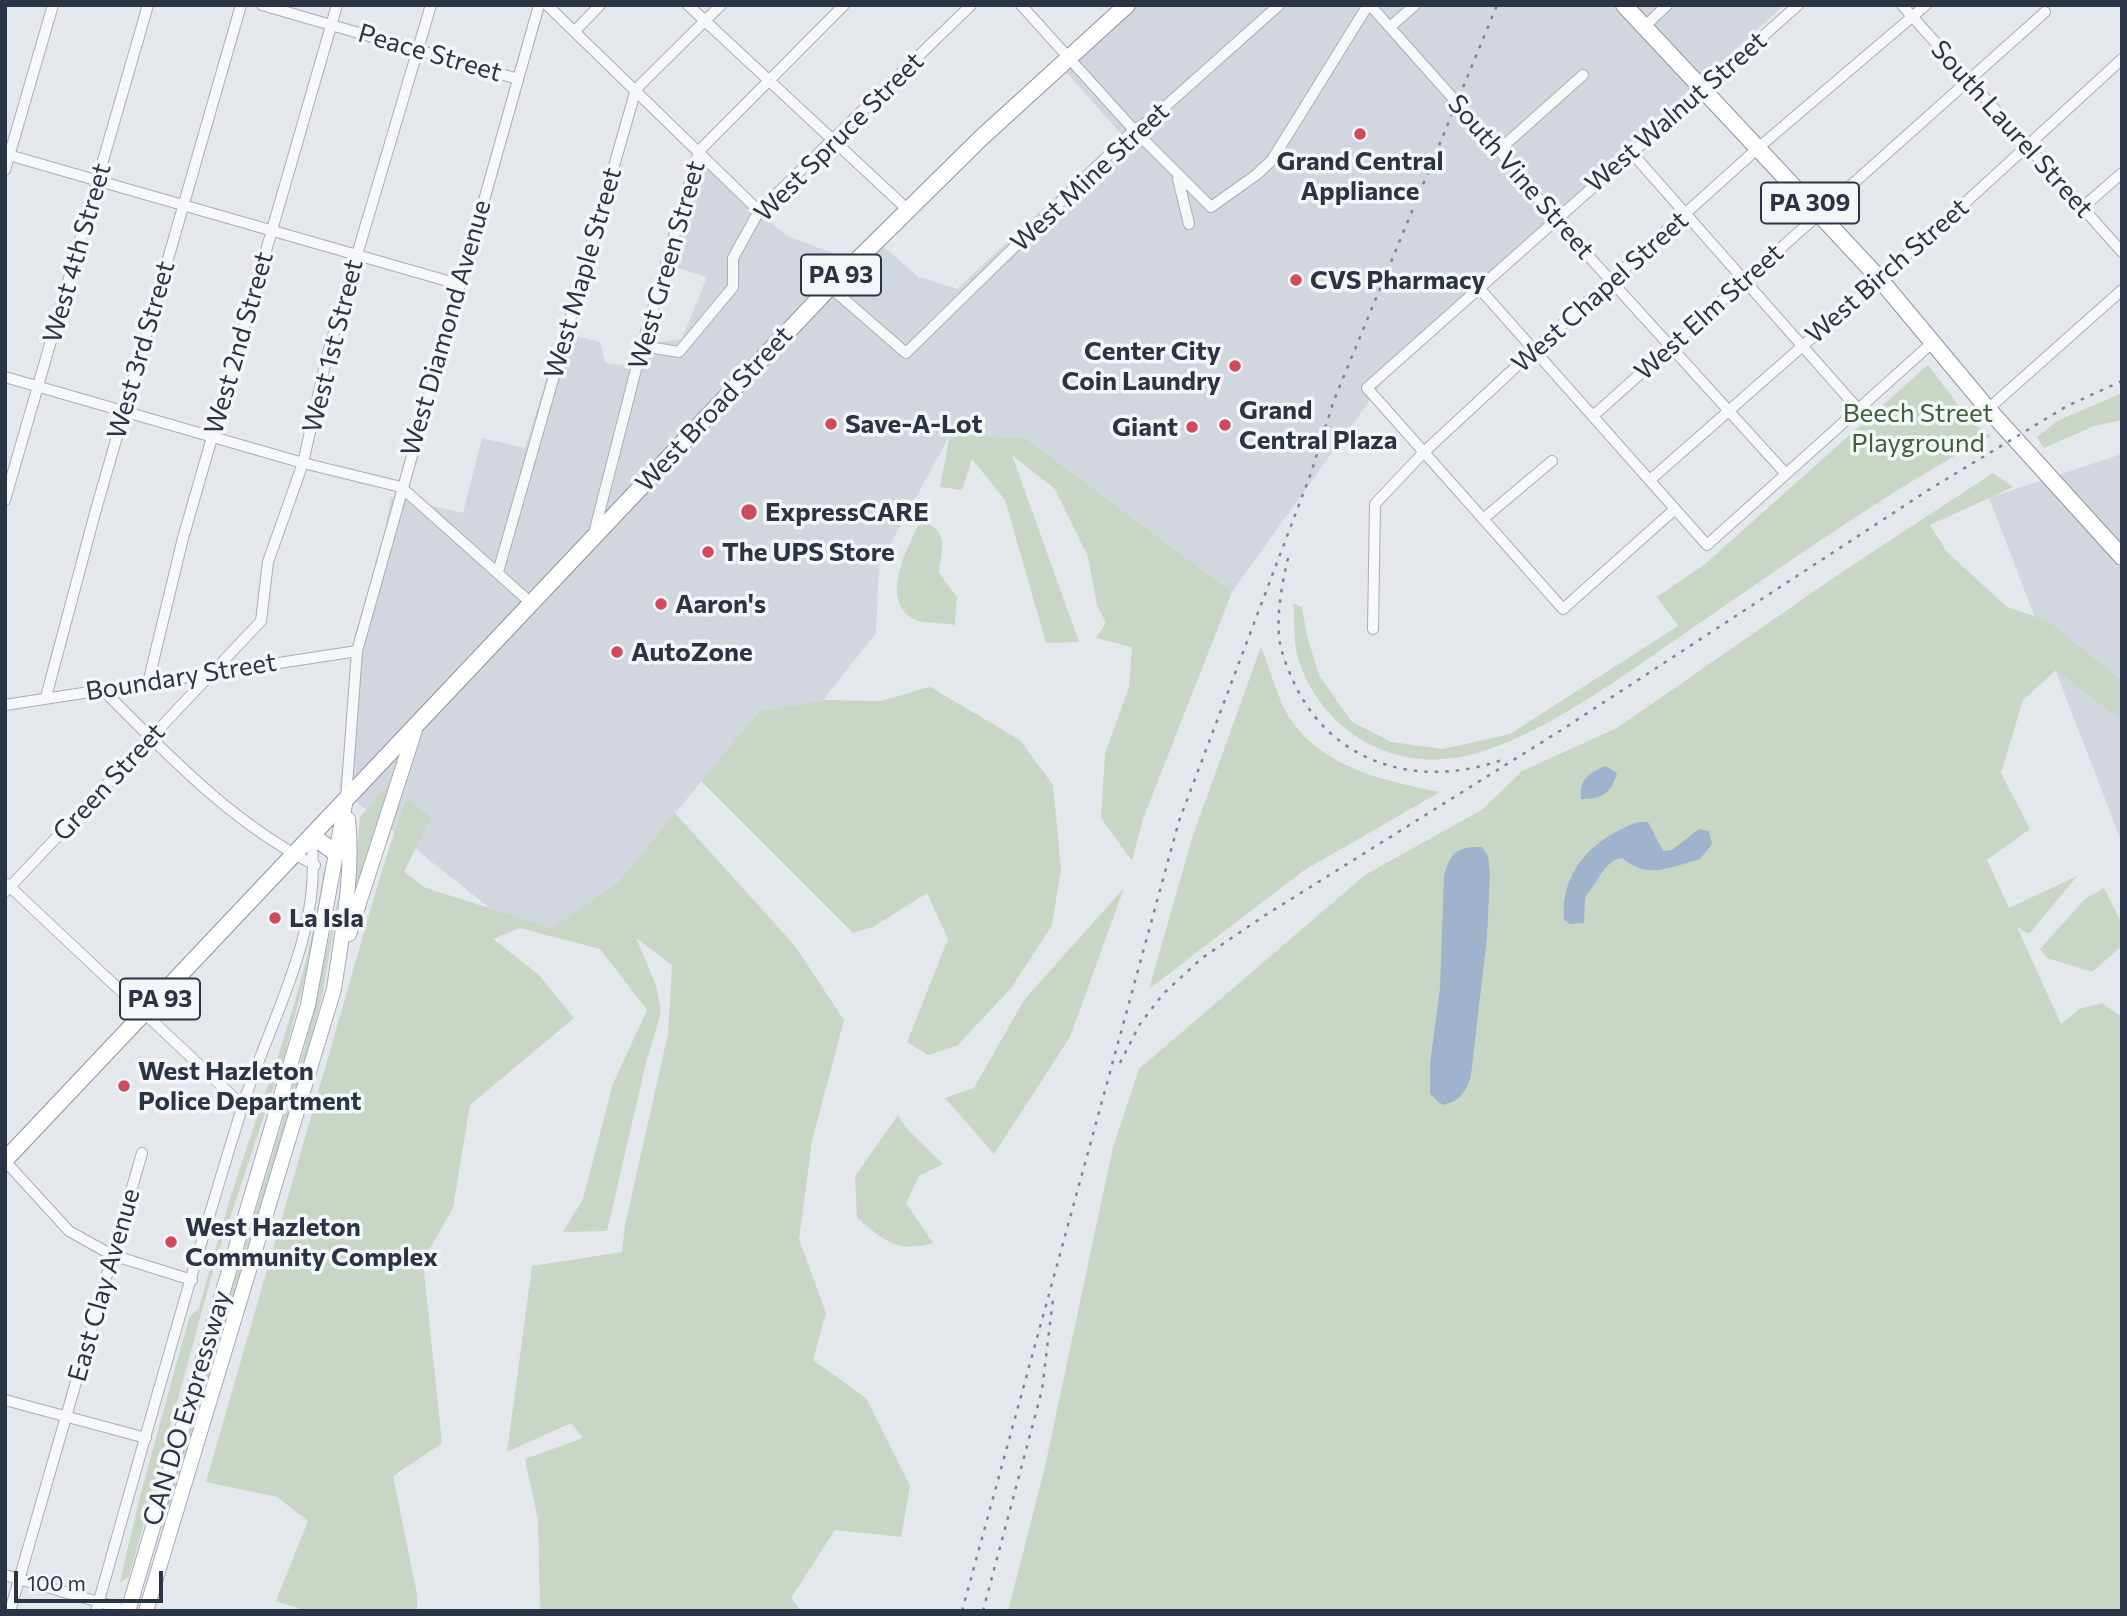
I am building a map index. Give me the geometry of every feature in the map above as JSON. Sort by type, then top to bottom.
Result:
[{"type":"highway","name":"West Broad Street","points":[[346,799],[415,730],[531,603],[830,287],[1068,58],[1127,5]]},
{"type":"highway","name":"PA 309","points":[[1624,5],[1878,277],[1987,409],[2122,557]]},
{"type":"highway","name":"PA 93","points":[[5,1161],[296,856],[346,799]]},
{"type":"highway","points":[[312,838],[337,854]]},
{"type":"main road","points":[[334,989],[415,730]]},
{"type":"main road","name":"CAN DO Expressway","points":[[129,1611],[308,1005],[346,799]]},
{"type":"main road","name":"CAN DO Expressway","points":[[146,1611],[334,989],[351,841],[346,799]]},
{"type":"street","points":[[5,170],[7,155],[53,5]]},
{"type":"street","name":"West 4th Street","points":[[5,500],[148,5]]},
{"type":"street","name":"West 3rd Street","points":[[46,697],[124,411],[241,5]]},
{"type":"street","name":"Peace Street","points":[[262,5],[518,79]]},
{"type":"street","name":"West 2nd Street","points":[[148,683],[183,538],[337,5]]},
{"type":"street","name":"West 1st Street","points":[[214,672],[261,621],[268,562],[303,463],[327,356],[431,5]]},
{"type":"street","name":"West Diamond Avenue","points":[[346,799],[356,651],[539,5]]},
{"type":"street","points":[[547,5],[759,211]]},
{"type":"street","points":[[575,31],[600,5]]},
{"type":"street","points":[[688,5],[835,139],[908,210]]},
{"type":"street","name":"West Maple Street","points":[[498,572],[636,89],[721,5]]},
{"type":"street","name":"West Spruce Street","points":[[642,346],[679,352],[733,287],[733,258],[759,211],[971,5]]},
{"type":"street","points":[[1021,5],[1178,177],[1211,207],[1256,175],[1272,160],[1369,5]]},
{"type":"street","name":"West Mine Street","points":[[830,287],[906,353],[1134,130],[1149,121],[1279,5]]},
{"type":"street","name":"South Vine Street","points":[[1369,5],[1499,150],[1554,218],[1672,345],[1786,474]]},
{"type":"street","points":[[1390,27],[1415,5]]},
{"type":"street","points":[[1644,27],[1667,5]]},
{"type":"street","name":"West Walnut Street","points":[[1424,453],[1367,388],[1554,218],[1798,5]]},
{"type":"street","name":"South Laurel Street","points":[[1902,5],[2122,252]]},
{"type":"street","name":"West Chapel Street","points":[[1373,629],[1375,504],[1424,453],[1534,350],[1758,148],[1926,5]]},
{"type":"street","name":"West Green Street","points":[[593,537],[642,346],[699,151],[840,6]]},
{"type":"street","name":"West Elm Street","points":[[1593,416],[2045,12]]},
{"type":"street","name":"West Birch Street","points":[[1650,480],[1954,213],[2122,59]]},
{"type":"street","points":[[1499,150],[1583,75]]},
{"type":"street","points":[[1630,152],[1858,409]]},
{"type":"street","points":[[7,155],[458,284]]},
{"type":"street","points":[[2082,208],[2122,173]]},
{"type":"street","points":[[1178,177],[1189,224]]},
{"type":"street","points":[[1479,288],[1707,545],[1933,342]]},
{"type":"street","points":[[1987,409],[2122,290]]},
{"type":"street","points":[[5,377],[303,463],[401,487],[531,603]]},
{"type":"street","points":[[1424,453],[1563,609],[1675,509]]},
{"type":"street","points":[[1483,519],[1552,461]]},
{"type":"street","name":"Boundary Street","points":[[5,705],[356,651]]},
{"type":"street","name":"Green Street","points":[[7,887],[214,672]]},
{"type":"street","points":[[104,691],[213,797],[296,856],[315,865]]},
{"type":"street","points":[[98,1606],[243,1106],[302,944],[315,865],[312,838]]},
{"type":"street","points":[[7,887],[243,1106]]},
{"type":"street","name":"East Clay Avenue","points":[[10,1611],[142,1153]]},
{"type":"street","points":[[5,1161],[69,1231],[112,1255],[192,1280]]},
{"type":"street","points":[[5,1400],[146,1438]]},
{"type":"street","points":[[5,1575],[98,1606],[129,1611]]},
{"type":"shaded area","points":[[1126,5],[1784,5],[1400,358],[1232,592],[1024,437],[950,435],[879,565],[876,633],[823,700],[760,711],[617,883],[552,928],[491,909],[339,788],[391,497],[463,513],[482,438],[525,448],[561,332],[600,342],[605,363],[633,366],[658,342],[682,339],[707,277],[669,265],[668,231],[692,156],[787,236],[846,258],[870,235],[919,277],[957,289],[1122,135],[1066,72]]},
{"type":"shaded area","points":[[2122,454],[2122,843],[1989,498]]},
{"type":"green space","name":"Beech Street Playground","points":[[1928,365],[1971,422],[1991,436],[1874,505],[1605,688],[1543,725],[1512,740],[1454,758],[1404,756],[1380,749],[1359,738],[1323,705],[1309,685],[1297,654],[1293,603],[1302,607],[1307,636],[1319,675],[1351,721],[1391,742],[1443,749],[1510,734],[1678,626],[1657,597],[1705,564]]},
{"type":"green space","points":[[2122,393],[2122,420],[2094,426],[2044,448],[2037,437],[2057,421]]},
{"type":"green space","points":[[950,435],[1024,437],[1232,592],[1143,819],[1132,861],[1101,818],[1105,754],[1129,687],[1132,647],[1096,638],[1106,623],[1097,605],[1088,557],[1055,489],[1012,455],[1079,642],[1046,643],[1005,500],[972,459],[962,490],[940,487]]},
{"type":"green space","points":[[1993,473],[2013,487],[1930,525],[1947,552],[2007,607],[2048,621],[2122,681],[2122,721],[2056,670],[2023,700],[2001,773],[2030,829],[1987,860],[2009,908],[2077,876],[2029,934],[2017,927],[2061,1024],[2079,1009],[2102,1003],[2122,1017],[2122,1611],[1008,1611],[1044,1471],[1113,1147],[1139,1069],[1365,875],[1483,809],[1522,771],[1617,728],[1839,574]]},
{"type":"green space","points":[[921,520],[936,530],[942,541],[939,573],[957,597],[955,625],[916,620],[904,612],[898,601],[899,573]]},
{"type":"green space","points":[[1261,647],[1289,717],[1319,749],[1377,777],[1440,792],[1303,871],[1149,989],[1193,835]]},
{"type":"green space","points":[[930,687],[1020,740],[1053,785],[1061,869],[1052,925],[1012,987],[957,1046],[928,1055],[907,1042],[948,939],[927,893],[873,927],[853,933],[701,781],[760,711],[823,700],[880,701]]},
{"type":"green space","points":[[391,781],[357,897],[353,897],[360,817]]},
{"type":"green space","points":[[406,798],[431,817],[404,872],[426,888],[552,928],[617,883],[675,813],[795,946],[844,1020],[812,1141],[799,1239],[826,1313],[813,1360],[866,1398],[910,1486],[901,1537],[835,1530],[791,1598],[801,1611],[540,1611],[538,1520],[525,1459],[583,1438],[571,1423],[507,1452],[532,1266],[622,1252],[625,1225],[668,1034],[672,965],[636,938],[656,985],[661,1013],[646,1063],[607,1231],[563,1232],[583,1199],[613,1084],[647,1010],[600,949],[520,928],[493,939],[538,974],[574,1018],[470,1105],[453,1208],[423,1261],[442,1443],[393,1476],[417,1594],[417,1611],[306,1611],[276,1601],[308,1521],[277,1497],[206,1482],[382,870]]},
{"type":"green space","points":[[323,872],[327,872],[314,944],[285,1053],[216,1260],[129,1577],[120,1582],[140,1496],[189,1318],[199,1308],[231,1196],[301,981]]},
{"type":"green space","points":[[342,881],[322,996],[303,1068],[161,1535],[168,1503],[305,1046]]},
{"type":"green space","points":[[1124,888],[1070,1037],[994,1154],[945,1098],[974,1088],[1024,1000]]},
{"type":"green space","points":[[2104,888],[2122,924],[2122,946],[2092,972],[2047,958],[2040,949],[2085,899]]},
{"type":"green space","points":[[898,1115],[907,1129],[943,1164],[919,1176],[906,1203],[933,1243],[920,1246],[909,1247],[892,1243],[857,1218],[855,1176]]},
{"type":"water","points":[[1605,766],[1617,773],[1612,786],[1605,794],[1581,799],[1583,782]]},
{"type":"water","points":[[1638,822],[1648,822],[1663,851],[1672,850],[1699,829],[1709,831],[1712,844],[1700,859],[1660,870],[1641,869],[1622,858],[1614,860],[1605,868],[1585,898],[1584,923],[1570,924],[1564,920],[1564,902],[1568,886],[1583,858],[1607,837]]},
{"type":"water","points":[[1482,847],[1488,856],[1490,874],[1487,937],[1471,1075],[1461,1095],[1442,1105],[1430,1094],[1430,1064],[1440,988],[1444,876],[1456,852]]},
{"type":"railway","points":[[962,1611],[1179,821],[1311,473],[1334,400],[1497,5]]},
{"type":"railway","points":[[1120,1063],[1140,1024],[1163,994],[1202,958],[1264,916],[1563,729],[1930,489],[2067,406],[2122,381]]},
{"type":"railway","points":[[1288,558],[1279,607],[1282,650],[1296,687],[1313,714],[1334,736],[1358,753],[1384,764],[1412,770],[1442,772],[1502,760]]},
{"type":"railway","points":[[983,1611],[1042,1390],[1053,1299]]},
{"type":"place","name":"Grand Central Appliance","points":[[1360,134]]},
{"type":"place","name":"CVS Pharmacy","points":[[1296,280]]},
{"type":"place","name":"Center City Coin Laundry","points":[[1235,366]]},
{"type":"place","name":"Save-A-Lot","points":[[831,424]]},
{"type":"place","name":"Grand Central Plaza","points":[[1225,425]]},
{"type":"place","name":"Giant","points":[[1192,427]]},
{"type":"place","name":"ExpressCARE","points":[[749,512]]},
{"type":"place","name":"The UPS Store","points":[[708,552]]},
{"type":"place","name":"Aaron's","points":[[661,604]]},
{"type":"place","name":"AutoZone","points":[[617,652]]},
{"type":"place","name":"La Isla","points":[[275,918]]},
{"type":"place","name":"West Hazleton Police Department","points":[[124,1086]]},
{"type":"place","name":"West Hazleton Community Complex","points":[[171,1242]]}]
